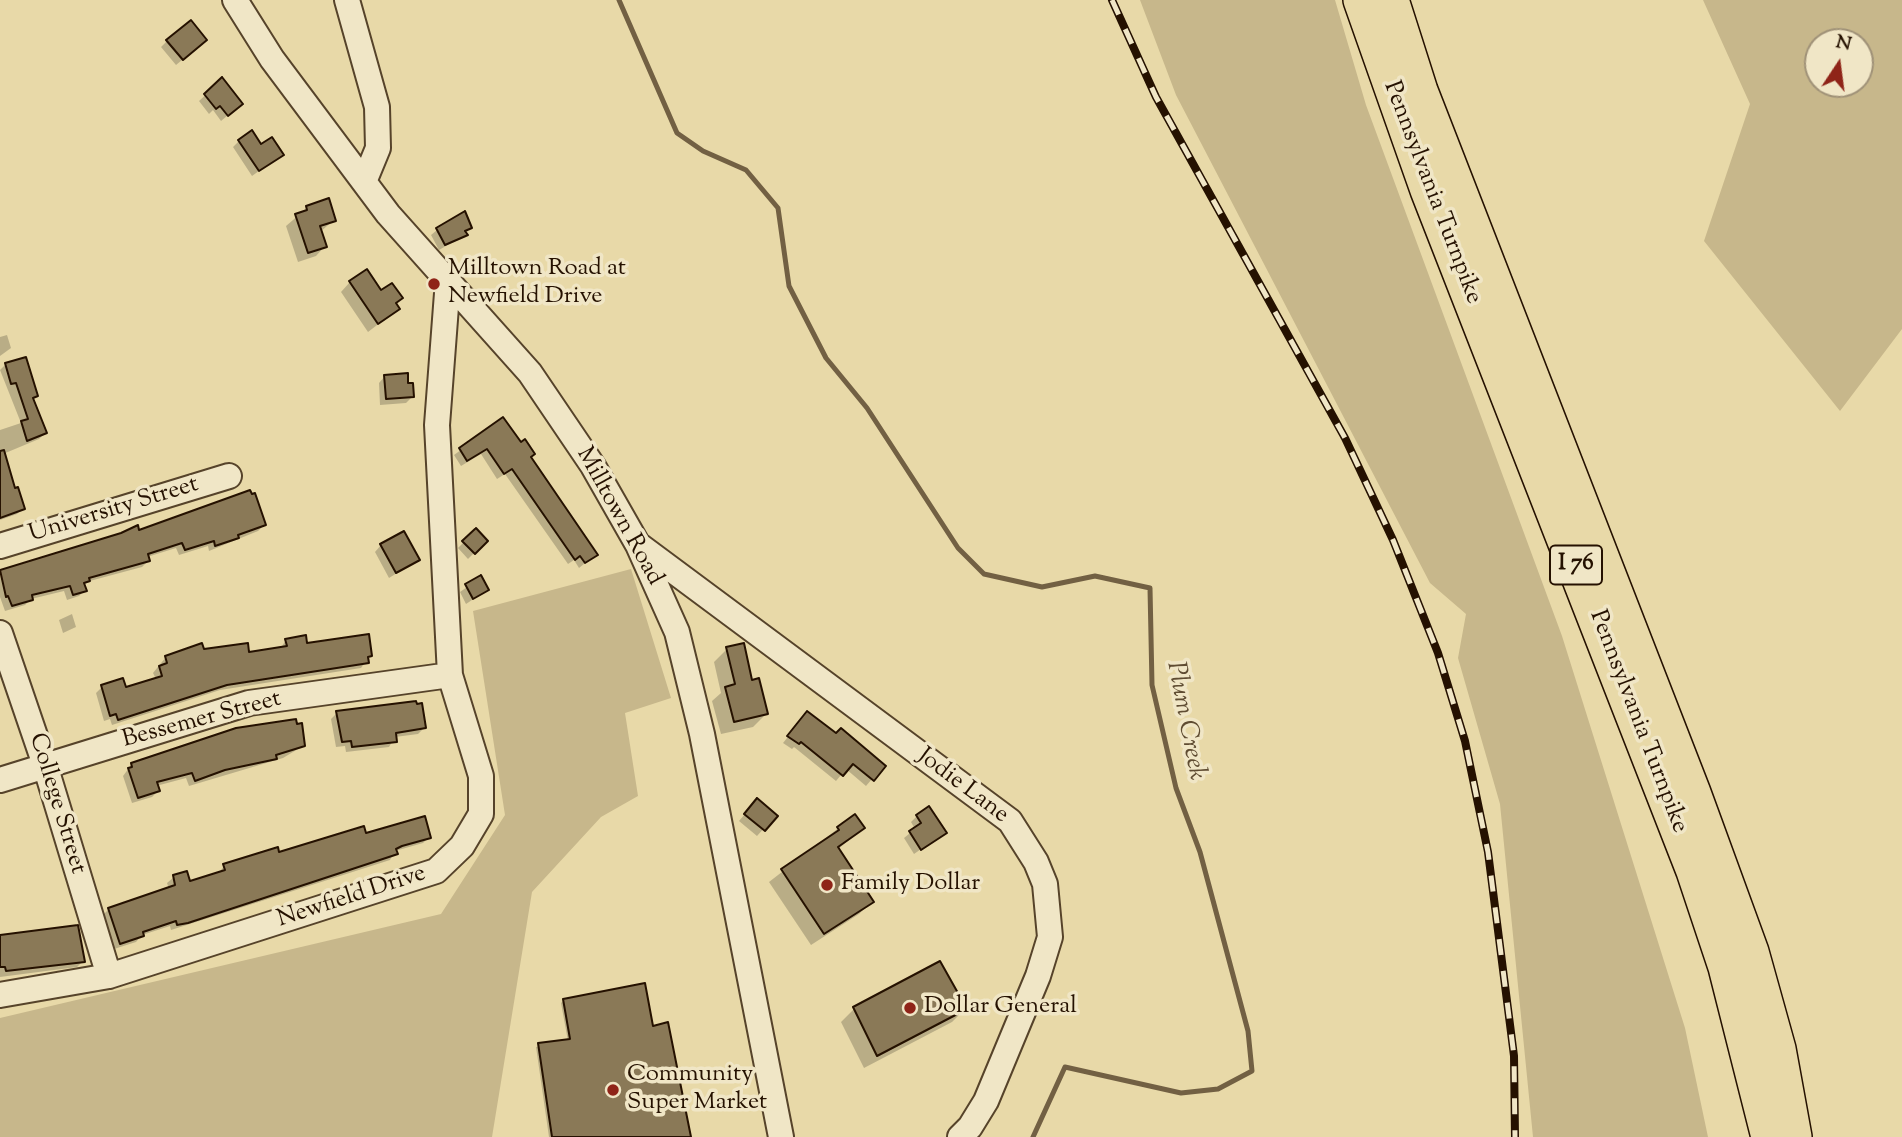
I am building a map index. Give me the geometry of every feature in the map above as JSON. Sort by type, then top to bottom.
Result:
[{"type":"highway","name":"Pennsylvania Turnpike","points":[[1362,0],[1427,190],[1694,871],[1737,1005],[1769,1137]]},
{"type":"highway","name":"Pennsylvania Turnpike","points":[[1391,0],[1420,91],[1693,793],[1751,952],[1777,1049],[1794,1137]]},
{"type":"street","name":"Milltown Road","points":[[234,0],[272,59],[388,214],[530,373],[593,466],[638,545],[677,632],[702,734],[781,1137]]},
{"type":"street","points":[[347,0],[377,107],[378,148],[364,182]]},
{"type":"street","name":"Newfield Drive","points":[[0,995],[109,976],[436,871],[462,846],[481,814],[481,776],[450,675],[437,425],[448,280]]},
{"type":"street","name":"University Street","points":[[0,546],[229,476]]},
{"type":"street","name":"Jodie Lane","points":[[638,545],[1010,821],[1036,862],[1045,884],[1050,937],[1038,976],[986,1101],[970,1127],[960,1137]]},
{"type":"street","name":"College Street","points":[[0,633],[45,765],[109,976]]},
{"type":"street","name":"Bessemer Street","points":[[0,780],[248,703],[450,675]]},
{"type":"shaded area","points":[[1140,0],[1335,0],[1366,105],[1562,636],[1685,1028],[1708,1137],[1533,1137],[1500,804],[1458,658],[1466,614],[1430,583],[1176,95]]},
{"type":"shaded area","points":[[1703,0],[1902,0],[1902,329],[1840,411],[1704,241],[1750,104]]},
{"type":"shaded area","points":[[631,569],[671,698],[625,713],[638,796],[601,817],[532,892],[492,1137],[0,1137],[0,1018],[441,914],[505,815],[473,611]]},
{"type":"building","points":[[191,20],[207,40],[183,60],[166,40]]},
{"type":"building","points":[[222,77],[243,104],[228,116],[220,106],[216,109],[204,94]]},
{"type":"building","points":[[252,130],[261,144],[272,137],[284,155],[259,171],[238,140]]},
{"type":"building","points":[[329,198],[336,221],[320,226],[327,247],[308,253],[295,214],[307,210],[306,206]]},
{"type":"building","points":[[465,211],[472,228],[465,231],[468,235],[445,245],[436,228]]},
{"type":"building","points":[[367,269],[381,290],[392,283],[403,298],[396,303],[400,309],[378,324],[349,281]]},
{"type":"building","points":[[26,357],[38,396],[33,398],[47,433],[27,441],[21,421],[28,419],[16,383],[11,384],[5,363]]},
{"type":"building","points":[[408,373],[408,383],[413,383],[414,397],[386,399],[384,375]]},
{"type":"building","points":[[503,417],[521,442],[525,439],[535,454],[531,457],[598,555],[585,563],[580,556],[575,560],[512,469],[504,474],[487,449],[467,461],[459,448]]},
{"type":"building","points":[[4,450],[15,488],[18,487],[25,509],[0,518],[0,451]]},
{"type":"building","points":[[250,490],[252,494],[255,493],[266,525],[238,535],[239,538],[215,546],[214,541],[185,550],[182,543],[148,554],[150,561],[89,578],[90,581],[84,583],[87,591],[73,595],[70,586],[32,595],[33,600],[12,606],[8,596],[6,597],[0,570],[121,533],[138,525],[139,530]]},
{"type":"building","points":[[476,528],[488,541],[475,554],[462,541]]},
{"type":"building","points":[[404,531],[420,560],[396,573],[380,544]]},
{"type":"building","points":[[481,575],[489,590],[473,599],[465,584]]},
{"type":"building","points":[[369,634],[372,656],[368,657],[369,663],[227,685],[118,720],[116,714],[110,716],[101,685],[123,678],[126,687],[162,676],[159,666],[167,663],[165,656],[202,643],[204,649],[248,643],[249,652],[287,646],[285,639],[306,635],[307,643]]},
{"type":"building","points":[[744,643],[752,680],[759,678],[768,714],[734,722],[725,687],[735,684],[726,647]]},
{"type":"building","points":[[416,701],[417,704],[422,703],[426,728],[396,733],[397,742],[352,747],[351,741],[342,742],[336,711]]},
{"type":"building","points":[[807,711],[836,733],[841,728],[886,766],[874,781],[853,764],[843,776],[801,742],[799,744],[787,736]]},
{"type":"building","points":[[296,719],[297,724],[302,723],[305,746],[276,755],[277,759],[225,770],[195,781],[192,773],[157,782],[160,791],[138,798],[128,768],[132,767],[131,763],[236,728]]},
{"type":"building","points":[[757,798],[778,816],[765,831],[744,814]]},
{"type":"building","points":[[929,806],[947,833],[921,850],[909,831],[921,823],[916,815]]},
{"type":"building","name":"Family Dollar","points":[[855,814],[865,828],[838,847],[874,902],[824,934],[781,869],[839,830],[837,827]]},
{"type":"building","points":[[425,816],[431,838],[402,846],[396,849],[398,854],[188,923],[177,925],[176,921],[143,932],[144,936],[120,944],[108,908],[175,885],[173,875],[187,871],[190,881],[225,870],[223,864],[278,847],[279,852],[364,826],[366,833]]},
{"type":"building","points":[[78,925],[85,962],[6,971],[5,967],[0,967],[0,935]]},
{"type":"building","name":"Dollar General","points":[[940,961],[967,1009],[877,1056],[853,1007]]},
{"type":"building","name":"Community Super Market","points":[[645,983],[653,1026],[668,1022],[691,1137],[552,1137],[538,1043],[570,1039],[563,999]]},
{"type":"waterway","name":"Plum Creek","points":[[619,0],[677,133],[703,151],[746,170],[778,208],[789,286],[826,358],[867,408],[958,548],[984,574],[1042,587],[1095,576],[1150,588],[1152,685],[1176,788],[1200,852],[1248,1031],[1252,1071],[1218,1089],[1181,1093],[1065,1067],[1033,1137]]},
{"type":"railway","points":[[1112,0],[1156,97],[1345,438],[1393,540],[1438,653],[1465,741],[1488,852],[1514,1056],[1515,1137]]},
{"type":"place","name":"Milltown Road at Newfield Drive","points":[[434,284]]},
{"type":"place","name":"Family Dollar","points":[[827,885]]},
{"type":"place","name":"Dollar General","points":[[910,1008]]},
{"type":"place","name":"Community Super Market","points":[[613,1090]]}]
